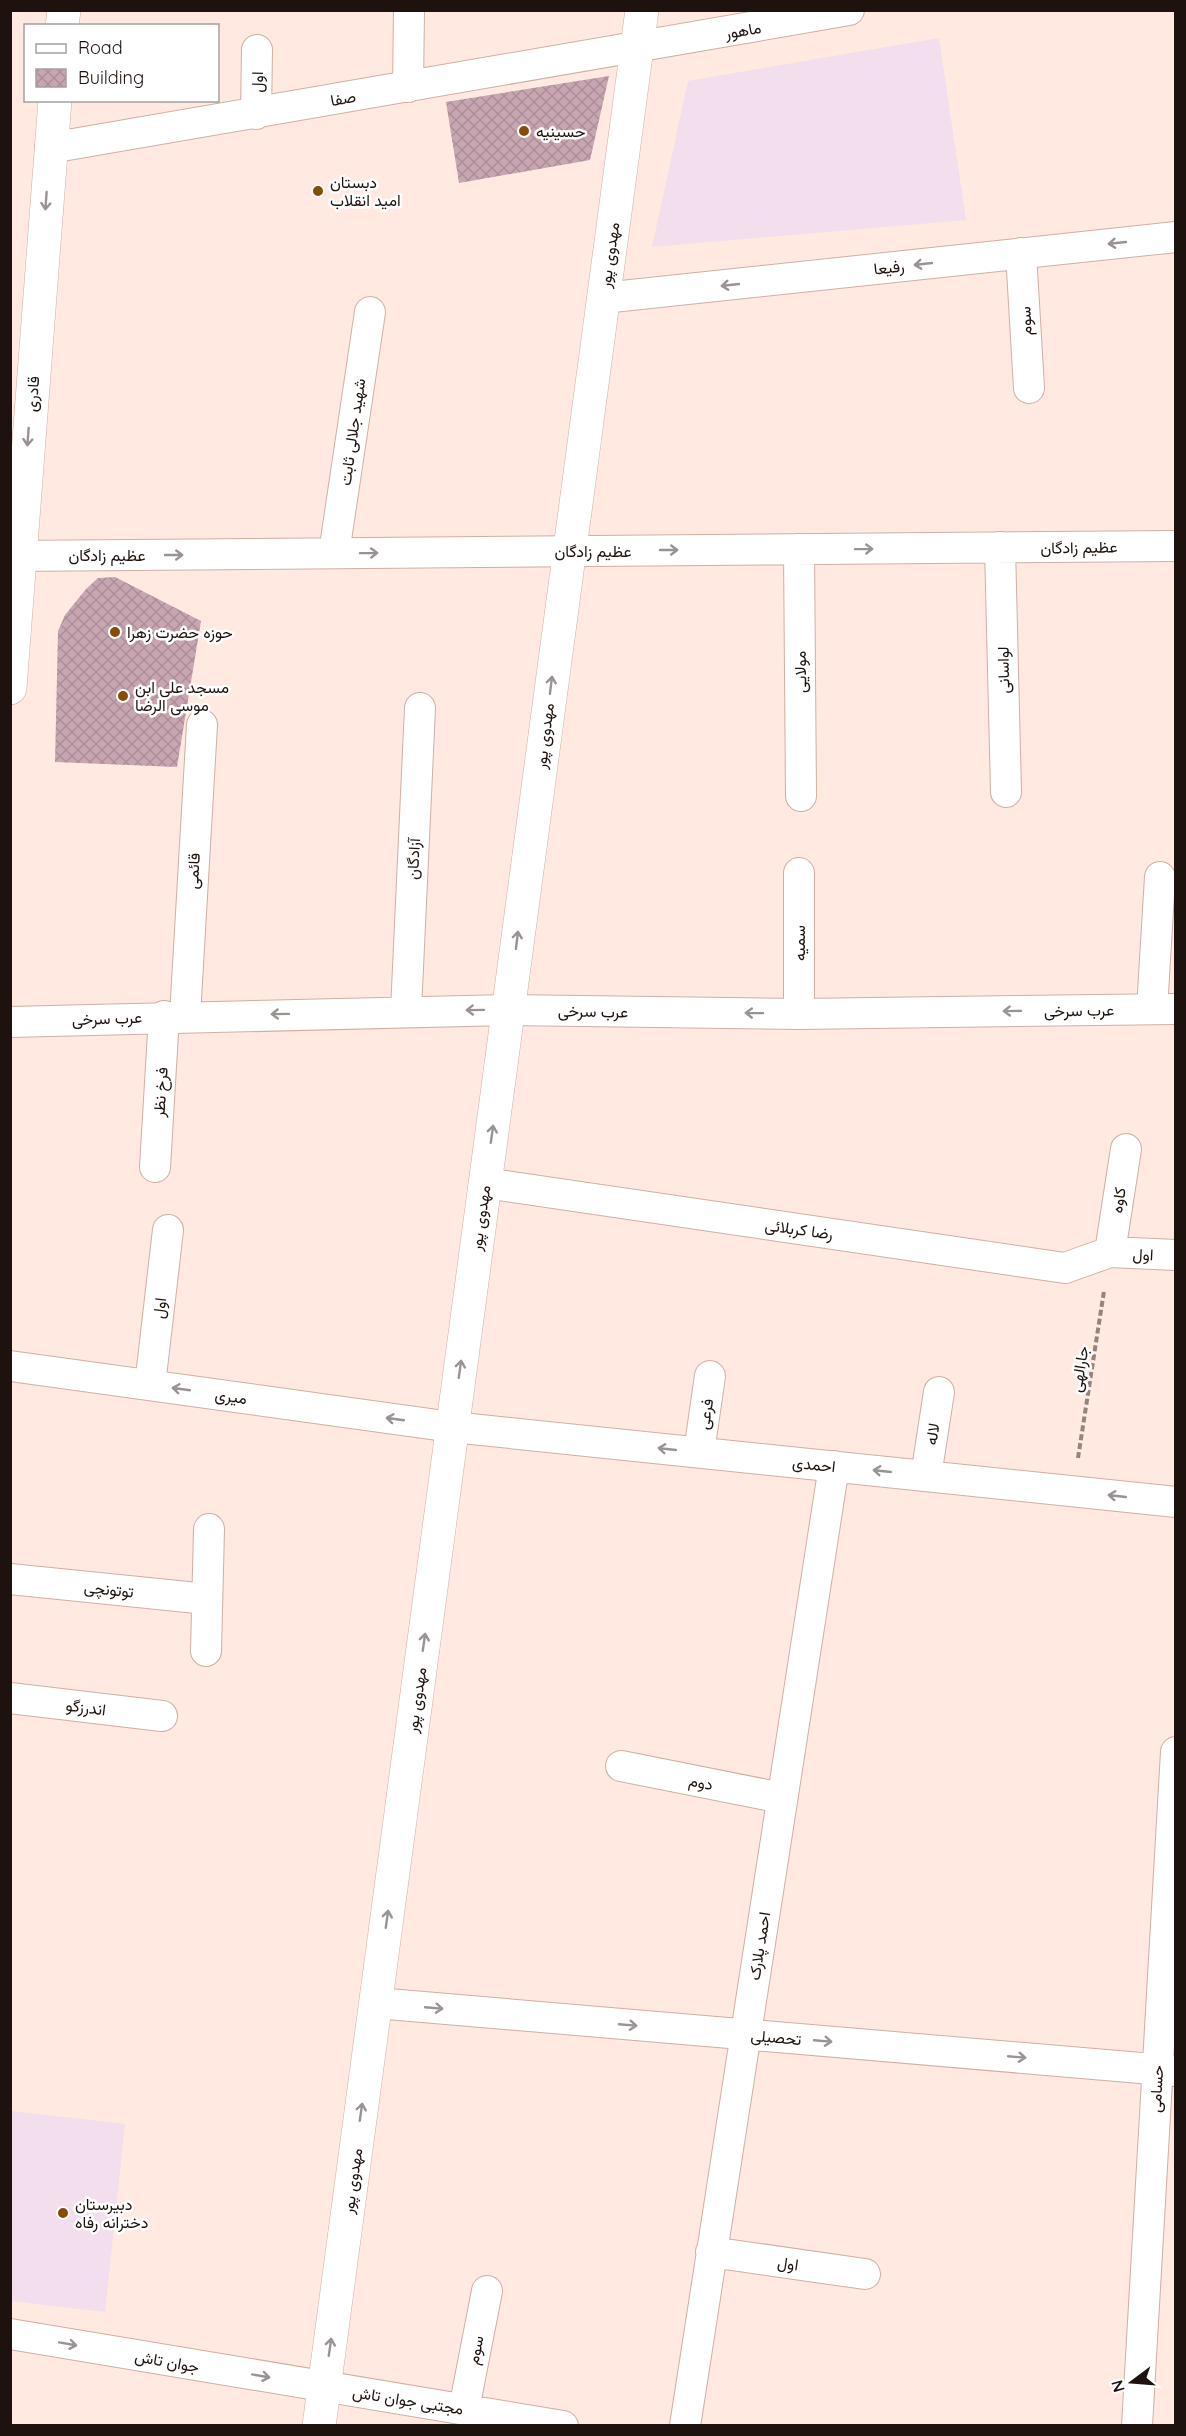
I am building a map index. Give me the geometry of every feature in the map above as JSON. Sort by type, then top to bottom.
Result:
[{"type":"street","points":[[408,87],[409,10]]},
{"type":"street","name":"مهدوی پور","points":[[319,2426],[642,10]]},
{"type":"street","name":"ماهور","points":[[637,49],[849,10]]},
{"type":"street","name":"صفا","points":[[50,148],[637,49]]},
{"type":"street","name":"اول","points":[[256,114],[257,50]]},
{"type":"street","name":"قادرى","points":[[10,688],[15,556],[55,102]]},
{"type":"street","name":"رفیعا","points":[[603,298],[1176,237]]},
{"type":"street","name":"سوم","points":[[1021,253],[1029,388]]},
{"type":"street","name":"شهید جلالی ثابت","points":[[334,553],[370,312]]},
{"type":"street","name":"عظیم زادگان","points":[[15,556],[1176,546]]},
{"type":"street","name":"لواسانی","points":[[1000,548],[1006,792]]},
{"type":"street","name":"مولایی","points":[[799,549],[801,796]]},
{"type":"street","name":"آزادگان","points":[[406,1011],[420,708]]},
{"type":"street","name":"قائمی","points":[[175,1016],[202,725]]},
{"type":"street","name":"سمیه","points":[[799,873],[799,1014]]},
{"type":"street","points":[[1160,877],[1164,1009]]},
{"type":"street","name":"عرب سرخی","points":[[10,1022],[406,1011],[799,1014],[1164,1009]]},
{"type":"street","name":"فرخ نظر","points":[[155,1167],[175,1016]]},
{"type":"street","name":"کاوه","points":[[1110,1252],[1126,1149]]},
{"type":"street","name":"رضا کربلائی","points":[[485,1183],[1065,1268],[1110,1252]]},
{"type":"street","name":"اول","points":[[150,1385],[168,1230]]},
{"type":"street","name":"اول","points":[[1110,1252],[1176,1255]]},
{"type":"street","name":"میری","points":[[10,1365],[452,1427]]},
{"type":"street","name":"فرعی","points":[[699,1452],[711,1376]]},
{"type":"street","name":"لاله","points":[[926,1476],[939,1392]]},
{"type":"street","name":"احمدی","points":[[452,1427],[1176,1502]]},
{"type":"street","name":"احمد پلارک","points":[[685,2426],[834,1466]]},
{"type":"street","points":[[206,1651],[209,1529]]},
{"type":"street","name":"توتونچی","points":[[10,1579],[207,1599]]},
{"type":"street","name":"اندرزگو","points":[[10,1698],[162,1716]]},
{"type":"street","name":"حسامی","points":[[1137,2426],[1166,2070],[1176,1752]]},
{"type":"street","name":"دوم","points":[[621,1766],[782,1798]]},
{"type":"street","name":"تحصیلی","points":[[376,2003],[1166,2070]]},
{"type":"street","name":"اول","points":[[711,2252],[865,2274]]},
{"type":"street","name":"سوم","points":[[464,2409],[487,2291]]},
{"type":"street","name":"جوان تاش","points":[[10,2334],[324,2387]]},
{"type":"street","name":"مجتبی جوان تاش","points":[[324,2387],[563,2426]]},
{"type":"path","name":"جارالهی","points":[[1072,1491],[1110,1252]]},
{"type":"shaded area","points":[[939,38],[966,220],[652,247],[688,81]]},
{"type":"shaded area","name":"دبیرستان دخترانه رفاه","points":[[11,2111],[125,2124],[105,2312],[11,2301]]},
{"type":"building","name":"حسینیه","points":[[609,76],[590,160],[459,183],[446,102]]},
{"type":"building","name":"مسجد علی ابن موسی الرضا","points":[[115,577],[201,621],[177,767],[55,762],[58,631],[65,615],[86,589],[98,578]]},
{"type":"place","name":"حسینیه","points":[[524,131]]},
{"type":"place","name":"دبستان امید انقلاب","points":[[318,191]]},
{"type":"place","name":"حوزه حضرت زهرا","points":[[115,632]]},
{"type":"place","name":"مسجد علی ابن موسی الرضا","points":[[123,696]]},
{"type":"place","name":"دبیرستان دخترانه رفاه","points":[[63,2213]]}]
